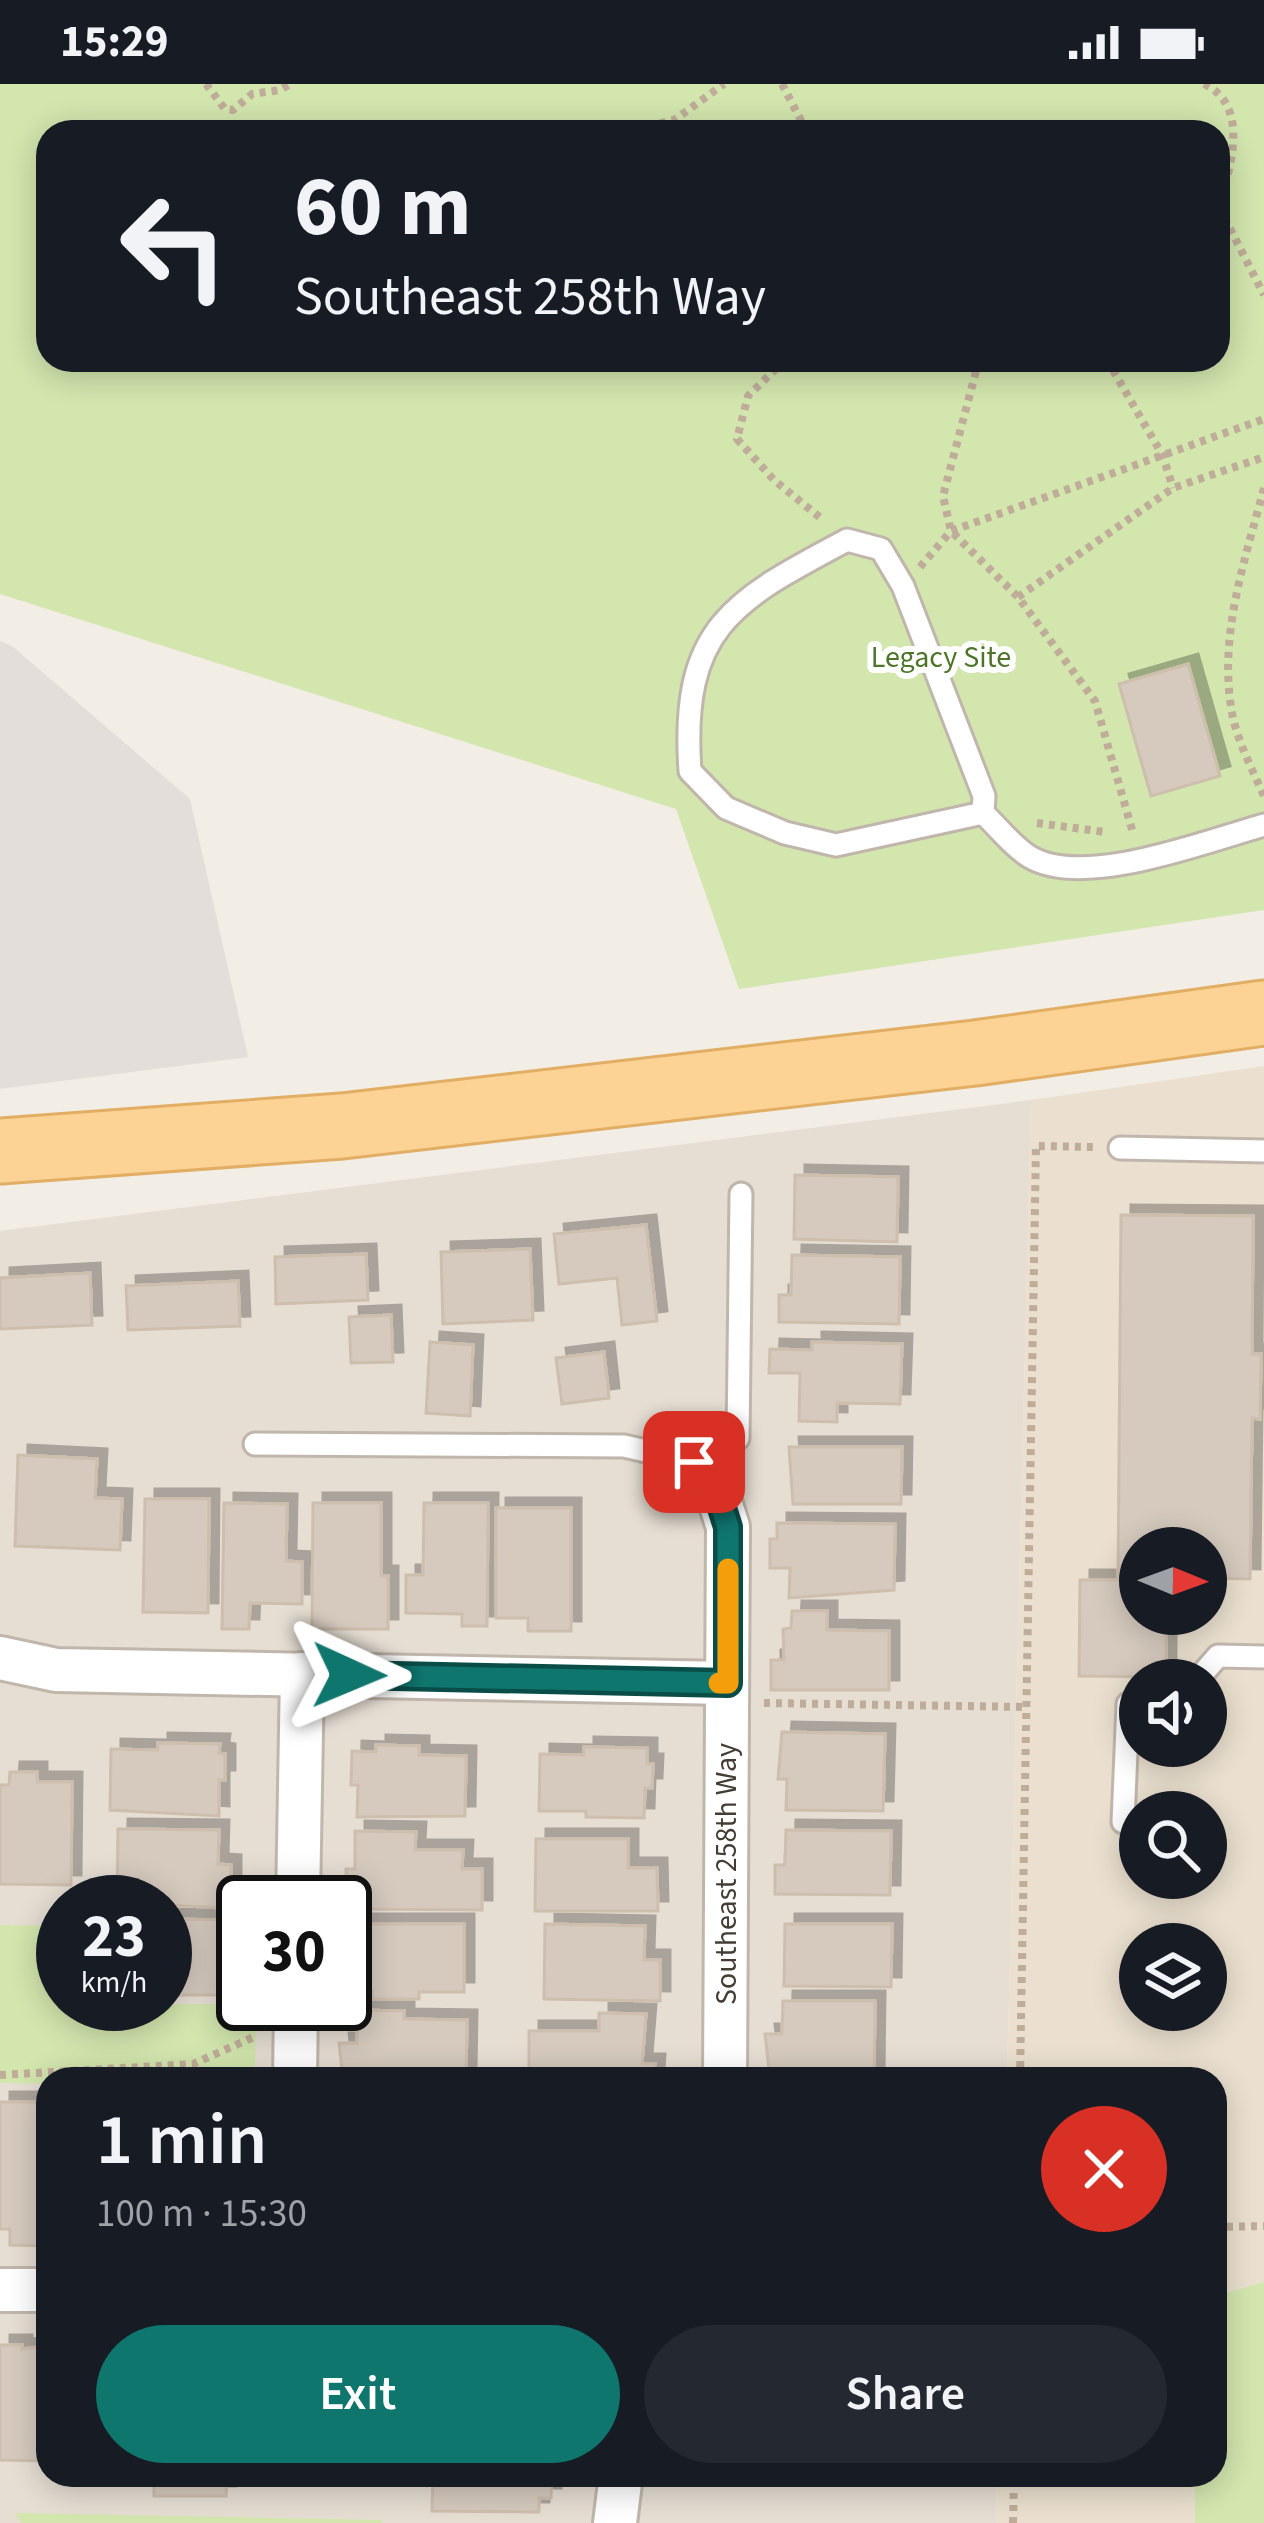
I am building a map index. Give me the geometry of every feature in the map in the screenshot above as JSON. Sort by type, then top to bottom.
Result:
[{"type":"main road","points":[[0,1151],[342,1126],[975,1053],[1264,1012]]},
{"type":"street","name":"Southeast 258th Way","points":[[694,1462],[713,1480],[728,1527],[725,2067]]},
{"type":"street","points":[[0,1658],[56,1670],[302,1674],[728,1693]]},
{"type":"street","points":[[298,1875],[302,1674]]},
{"type":"street","points":[[295,2067],[296,2031]]},
{"type":"street","points":[[0,2290],[36,2290]]},
{"type":"street","points":[[615,2523],[620,2487]]},
{"type":"lane","points":[[847,540],[881,549],[903,586],[984,796],[983,813],[836,845],[785,832],[727,808],[690,771],[686,722],[701,656],[721,620],[775,578],[847,540]]},
{"type":"lane","points":[[983,813],[1029,856],[1052,866],[1098,870],[1264,825]]},
{"type":"lane","points":[[1120,1148],[1264,1151]]},
{"type":"lane","points":[[255,1444],[624,1446],[694,1462],[738,1438],[741,1194]]},
{"type":"lane","points":[[1215,1659],[1264,1657]]},
{"type":"path","points":[[206,84],[225,110],[233,110],[252,94],[290,84]]},
{"type":"path","points":[[674,120],[724,84]]},
{"type":"path","points":[[782,84],[801,120]]},
{"type":"path","points":[[1204,84],[1216,90],[1233,118],[1230,158]]},
{"type":"path","points":[[1230,229],[1264,295]]},
{"type":"path","points":[[773,372],[748,396],[737,439],[774,480],[847,540]]},
{"type":"path","points":[[976,372],[943,496],[951,531],[1018,597],[1094,701],[1133,833]]},
{"type":"path","points":[[1114,372],[1163,456],[1173,488]]},
{"type":"path","points":[[903,586],[951,531],[1264,419]]},
{"type":"path","points":[[1018,597],[1173,488],[1264,457]]},
{"type":"path","points":[[1241,800],[1263,795],[1234,723],[1228,630],[1264,488]]},
{"type":"path","points":[[983,813],[1086,832],[1133,833],[1155,826]]},
{"type":"path","points":[[1020,2067],[1036,1146],[1120,1148]]},
{"type":"path","points":[[728,1693],[1026,1707]]},
{"type":"path","points":[[140,2067],[193,2064],[257,2031]]},
{"type":"path","points":[[0,2075],[36,2073]]},
{"type":"path","points":[[1227,2227],[1264,2227]]},
{"type":"path","points":[[1013,2523],[1014,2487]]},
{"type":"shaded area","points":[[0,641],[12,646],[190,799],[248,1057],[0,1089]]},
{"type":"shaded area","points":[[1264,1066],[1264,2523],[996,2523],[997,2487],[1227,2487],[1227,2067],[1007,2067],[1031,1100]]},
{"type":"shaded area","points":[[1031,1100],[1007,2067],[36,2067],[36,2487],[997,2487],[996,2523],[0,2523],[0,1231]]},
{"type":"green space","name":"Legacy Site","points":[[0,84],[1264,84],[1264,910],[739,989],[676,809],[0,594]]},
{"type":"green space","points":[[0,1925],[36,1926],[36,2031],[192,2031],[192,2004],[216,2004],[216,2031],[256,2031],[255,2067],[36,2067],[36,2084],[0,2083]]},
{"type":"green space","points":[[1264,2282],[1264,2523],[1195,2523],[1195,2487],[1227,2487],[1227,2293]]},
{"type":"green space","points":[[15,2513],[382,2520],[382,2523],[21,2523]]},
{"type":"building","points":[[1188,664],[1220,776],[1151,796],[1119,684]]},
{"type":"building","points":[[795,1175],[898,1177],[897,1242],[794,1239]]},
{"type":"building","points":[[1121,1215],[1253,1216],[1252,1354],[1261,1354],[1260,1419],[1252,1418],[1250,1579],[1227,1578],[1227,1527],[1119,1527],[1119,1635],[1166,1635],[1166,1659],[1119,1659],[1119,1676],[1079,1676],[1080,1580],[1118,1580]]},
{"type":"building","points":[[646,1225],[657,1321],[622,1325],[617,1278],[559,1284],[554,1234]]},
{"type":"building","points":[[530,1249],[533,1320],[443,1324],[441,1252]]},
{"type":"building","points":[[366,1254],[368,1300],[276,1304],[275,1257]]},
{"type":"building","points":[[792,1255],[900,1257],[899,1324],[779,1322],[779,1295],[791,1295]]},
{"type":"building","points":[[90,1273],[92,1325],[0,1329],[0,1278]]},
{"type":"building","points":[[238,1281],[240,1326],[128,1330],[126,1286]]},
{"type":"building","points":[[391,1315],[393,1362],[351,1363],[349,1317]]},
{"type":"building","points":[[430,1342],[473,1345],[470,1416],[426,1413]]},
{"type":"building","points":[[812,1342],[902,1344],[900,1404],[837,1403],[837,1422],[799,1421],[800,1373],[769,1373],[770,1349],[812,1350]]},
{"type":"building","points":[[604,1352],[609,1398],[562,1404],[556,1358]]},
{"type":"building","points":[[789,1447],[902,1447],[901,1504],[793,1504]]},
{"type":"building","points":[[18,1455],[97,1459],[95,1498],[122,1499],[120,1550],[15,1546]]},
{"type":"building","points":[[145,1499],[209,1499],[208,1613],[143,1612]]},
{"type":"building","points":[[224,1503],[287,1504],[286,1561],[302,1562],[302,1604],[250,1603],[249,1629],[222,1629]]},
{"type":"building","points":[[313,1503],[381,1503],[381,1576],[388,1576],[388,1629],[312,1629]]},
{"type":"building","points":[[424,1503],[488,1503],[487,1626],[462,1626],[462,1614],[406,1613],[406,1575],[423,1575]]},
{"type":"building","points":[[496,1508],[571,1508],[571,1631],[528,1631],[528,1618],[496,1618]]},
{"type":"building","points":[[777,1523],[895,1524],[894,1590],[789,1598],[790,1568],[770,1568],[770,1539],[777,1539]]},
{"type":"building","points":[[792,1611],[827,1611],[827,1630],[889,1631],[889,1690],[771,1690],[771,1660],[784,1660],[783,1629],[791,1628]]},
{"type":"building","points":[[782,1732],[885,1734],[883,1811],[786,1810],[787,1779],[778,1779]]},
{"type":"building","points":[[158,1743],[220,1744],[225,1780],[219,1780],[219,1816],[110,1810],[111,1749],[158,1750]]},
{"type":"building","points":[[376,1745],[419,1746],[419,1755],[466,1756],[465,1816],[357,1817],[352,1751],[376,1752]]},
{"type":"building","points":[[584,1747],[647,1748],[647,1764],[653,1764],[652,1788],[645,1788],[644,1818],[539,1811],[540,1754],[584,1755]]},
{"type":"building","points":[[10,1772],[37,1772],[37,1782],[72,1782],[71,1875],[36,1875],[36,1885],[0,1884],[0,1785],[9,1785]]},
{"type":"building","points":[[118,1829],[219,1830],[218,1864],[231,1865],[231,1875],[216,1875],[216,1908],[192,1906],[192,1875],[117,1875]]},
{"type":"building","points":[[786,1830],[891,1831],[890,1895],[775,1894],[775,1865],[785,1865]]},
{"type":"building","points":[[355,1831],[416,1832],[415,1850],[463,1850],[462,1869],[482,1869],[482,1910],[372,1909],[372,1875],[346,1875],[346,1869],[355,1869]]},
{"type":"building","points":[[536,1839],[628,1839],[628,1868],[657,1868],[658,1911],[535,1911]]},
{"type":"building","points":[[192,1919],[216,1920],[216,1995],[192,1995]]},
{"type":"building","points":[[372,1924],[464,1924],[464,1992],[372,1999]]},
{"type":"building","points":[[545,1924],[645,1926],[644,1960],[660,1960],[660,2001],[544,1999]]},
{"type":"building","points":[[785,1924],[892,1924],[891,1987],[784,1986]]},
{"type":"building","points":[[783,2001],[875,2001],[874,2067],[769,2067],[765,2034],[782,2034]]},
{"type":"building","points":[[372,2010],[404,2011],[404,2019],[467,2020],[466,2067],[342,2067],[339,2043],[357,2043],[357,2031],[372,2031]]},
{"type":"building","points":[[599,2013],[646,2014],[642,2064],[655,2067],[529,2067],[529,2031],[599,2031]]},
{"type":"building","points":[[0,2102],[36,2102],[36,2246],[10,2245],[10,2229],[0,2229]]},
{"type":"building","points":[[0,2345],[36,2347],[36,2461],[0,2460]]},
{"type":"building","points":[[154,2487],[226,2487],[226,2496],[154,2496]]},
{"type":"building","points":[[433,2487],[551,2487],[551,2498],[539,2498],[539,2512],[432,2511]]},
{"type":"slow traffic","points":[[719,1683],[728,1683],[728,1569]]},
{"type":"route","points":[[349,1675],[728,1683],[728,1527],[713,1480],[694,1462]]}]
